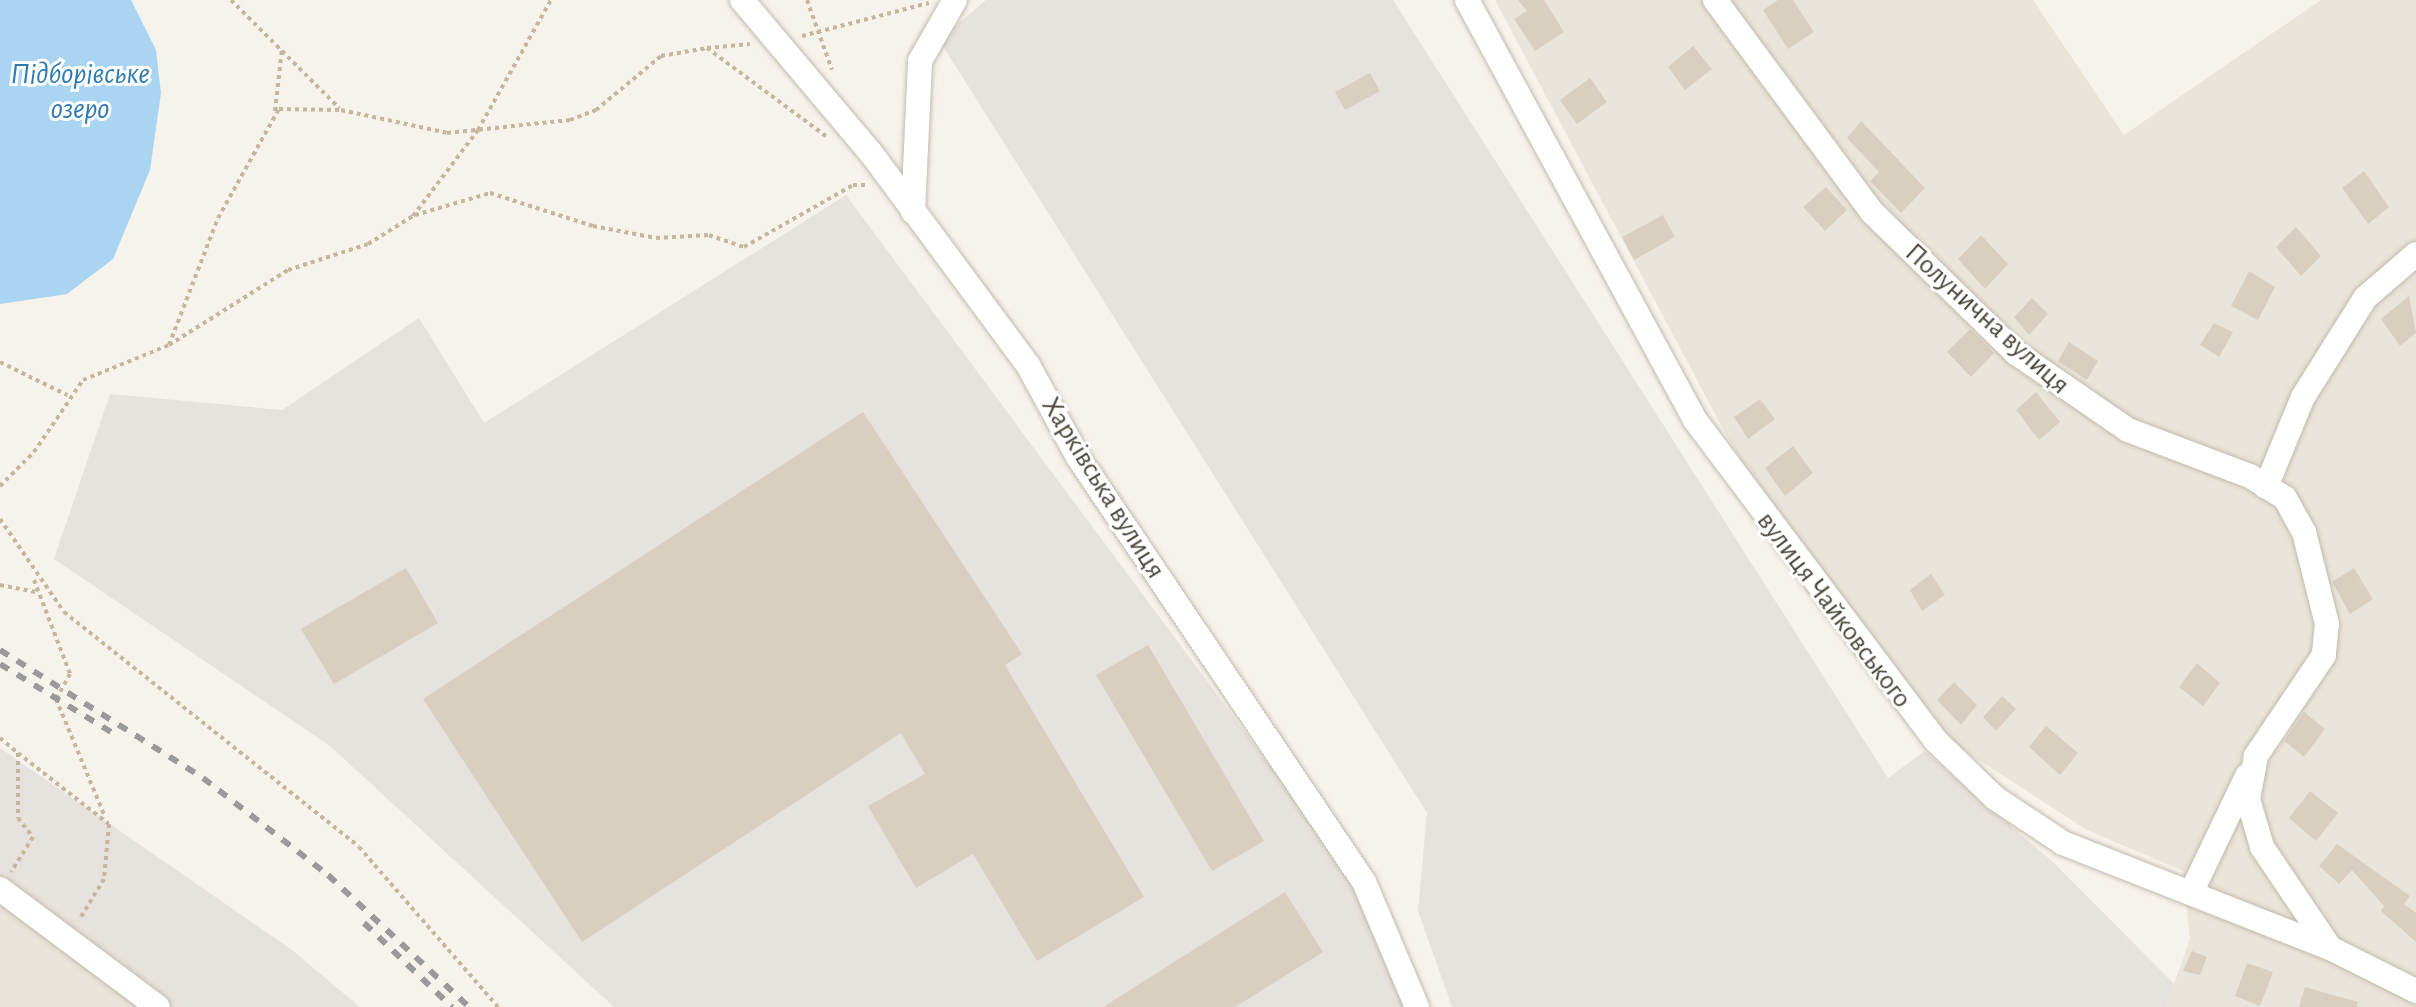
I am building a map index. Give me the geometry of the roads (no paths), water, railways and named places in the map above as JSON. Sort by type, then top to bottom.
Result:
[{"type":"street","name":"Харківська вулиця","points":[[742,0],[894,185],[1028,365],[1078,457],[1364,882],[1417,1007]]},
{"type":"street","points":[[913,212],[920,61],[955,0]]},
{"type":"street","name":"вулиця Чайковського","points":[[1467,0],[1695,420],[1897,696],[1970,775],[2019,815],[2063,843],[2330,948],[2416,991]]},
{"type":"street","name":"Полунична вулиця","points":[[1715,0],[1872,212],[2016,353],[2128,430],[2266,487],[2285,498],[2304,532],[2327,624],[2324,655],[2308,686],[2256,756],[2248,799],[2262,847],[2330,948]]},
{"type":"street","points":[[2266,487],[2303,397],[2365,298],[2416,254]]},
{"type":"street","points":[[2191,893],[2256,756]]},
{"type":"street","points":[[4,882],[66,938],[158,1007]]},
{"type":"water","name":"Підборівське озеро","points":[[0,0],[131,0],[156,50],[161,93],[150,170],[113,259],[67,294],[0,304]]},
{"type":"railway","points":[[0,650],[203,778],[328,875],[469,1007]]},
{"type":"railway","points":[[0,664],[116,735]]},
{"type":"railway","points":[[364,923],[452,1007]]}]
